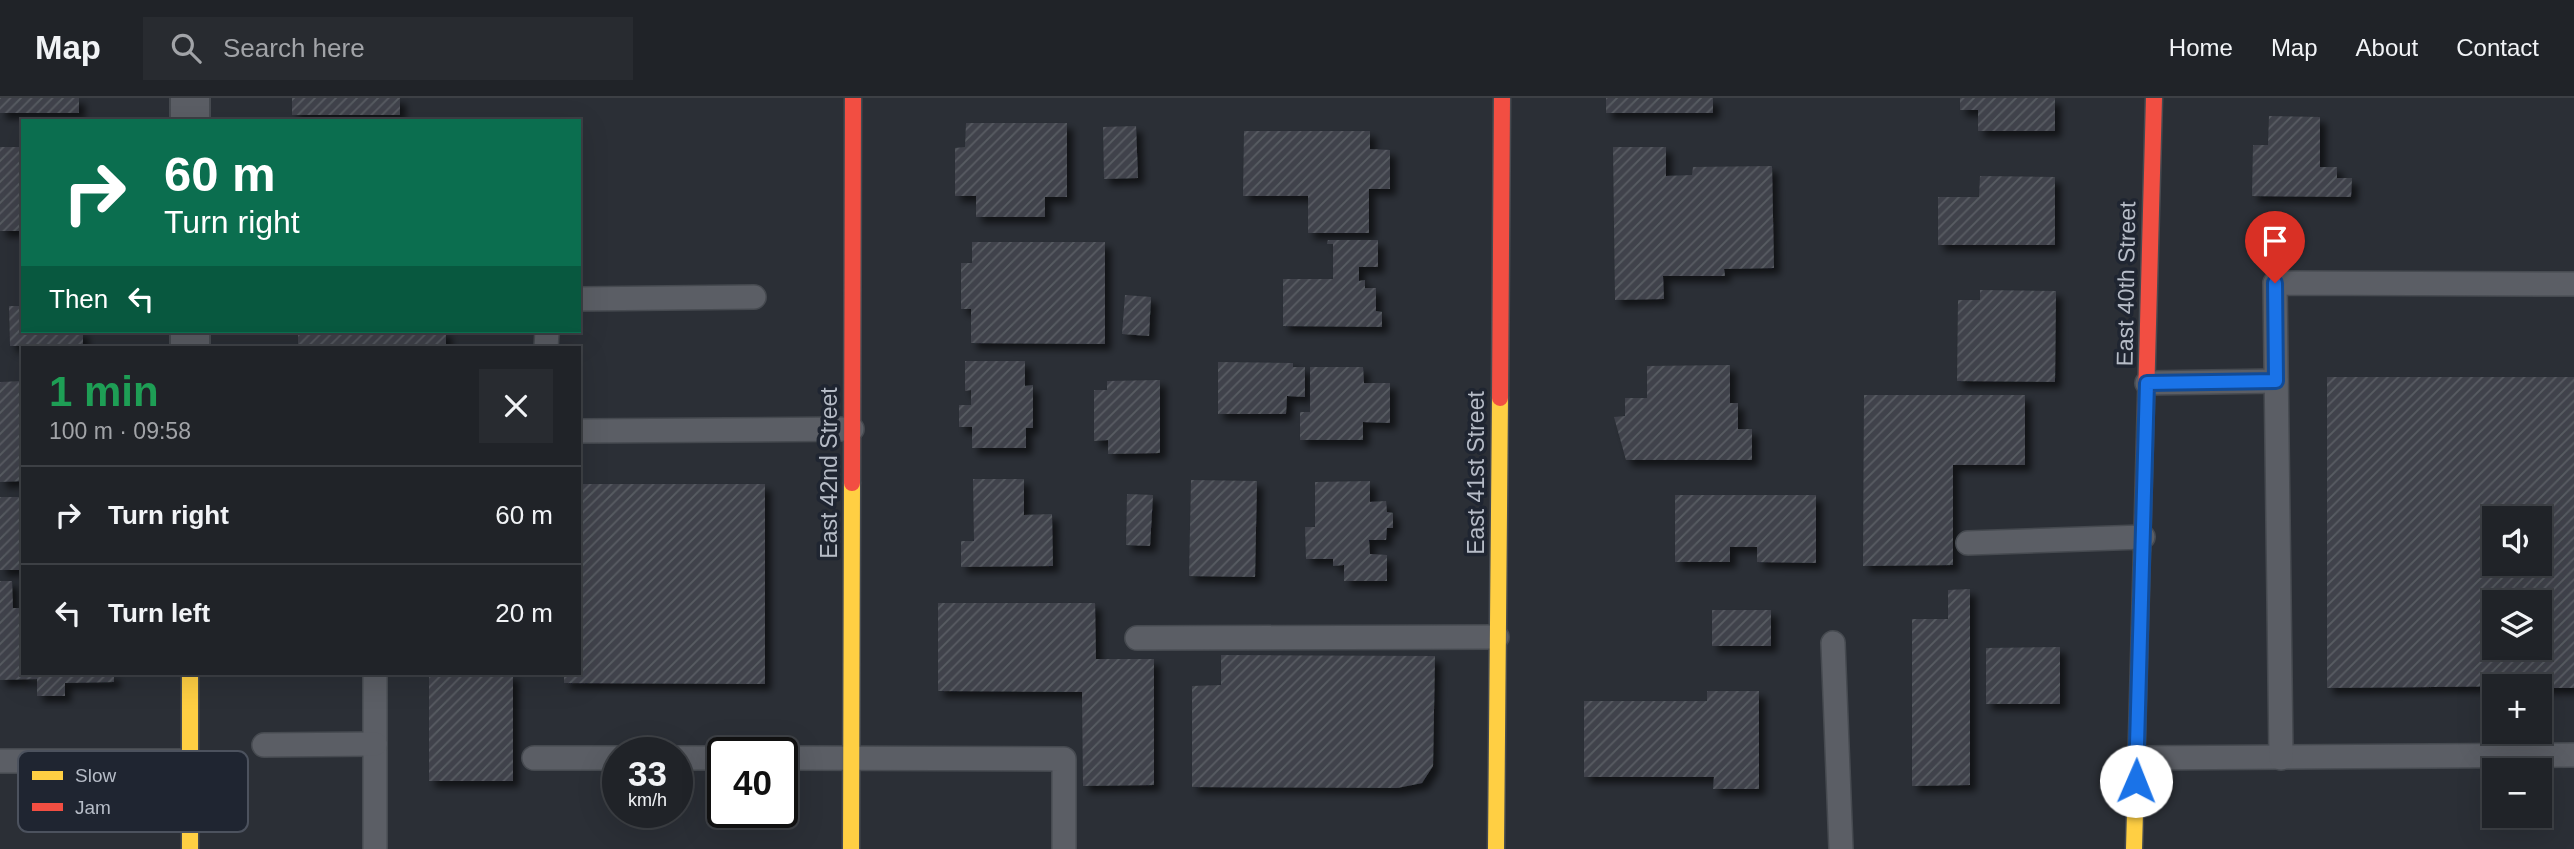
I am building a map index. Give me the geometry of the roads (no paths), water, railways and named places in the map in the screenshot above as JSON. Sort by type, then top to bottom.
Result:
[{"type":"street","points":[[190,98],[190,119]]},
{"type":"street","name":"East 42nd Street","points":[[851,849],[853,98]]},
{"type":"street","name":"East 41st Street","points":[[1496,849],[1502,98]]},
{"type":"street","name":"East 40th Street","points":[[2134,849],[2154,98]]},
{"type":"street","points":[[189,751],[190,675]]},
{"type":"lane","points":[[2281,758],[2275,283],[2574,284]]},
{"type":"lane","points":[[581,299],[754,298]]},
{"type":"lane","points":[[2147,383],[2276,381]]},
{"type":"lane","points":[[581,431],[852,429]]},
{"type":"lane","points":[[1968,543],[2143,537]]},
{"type":"lane","points":[[1137,638],[1497,637]]},
{"type":"lane","points":[[1833,643],[1841,849]]},
{"type":"lane","points":[[374,675],[375,849]]},
{"type":"lane","points":[[264,745],[375,744]]},
{"type":"lane","points":[[2136,758],[2574,755]]},
{"type":"lane","points":[[534,758],[602,758]]},
{"type":"lane","points":[[798,758],[1064,759],[1064,849]]},
{"type":"lane","points":[[0,761],[18,761]]}]
